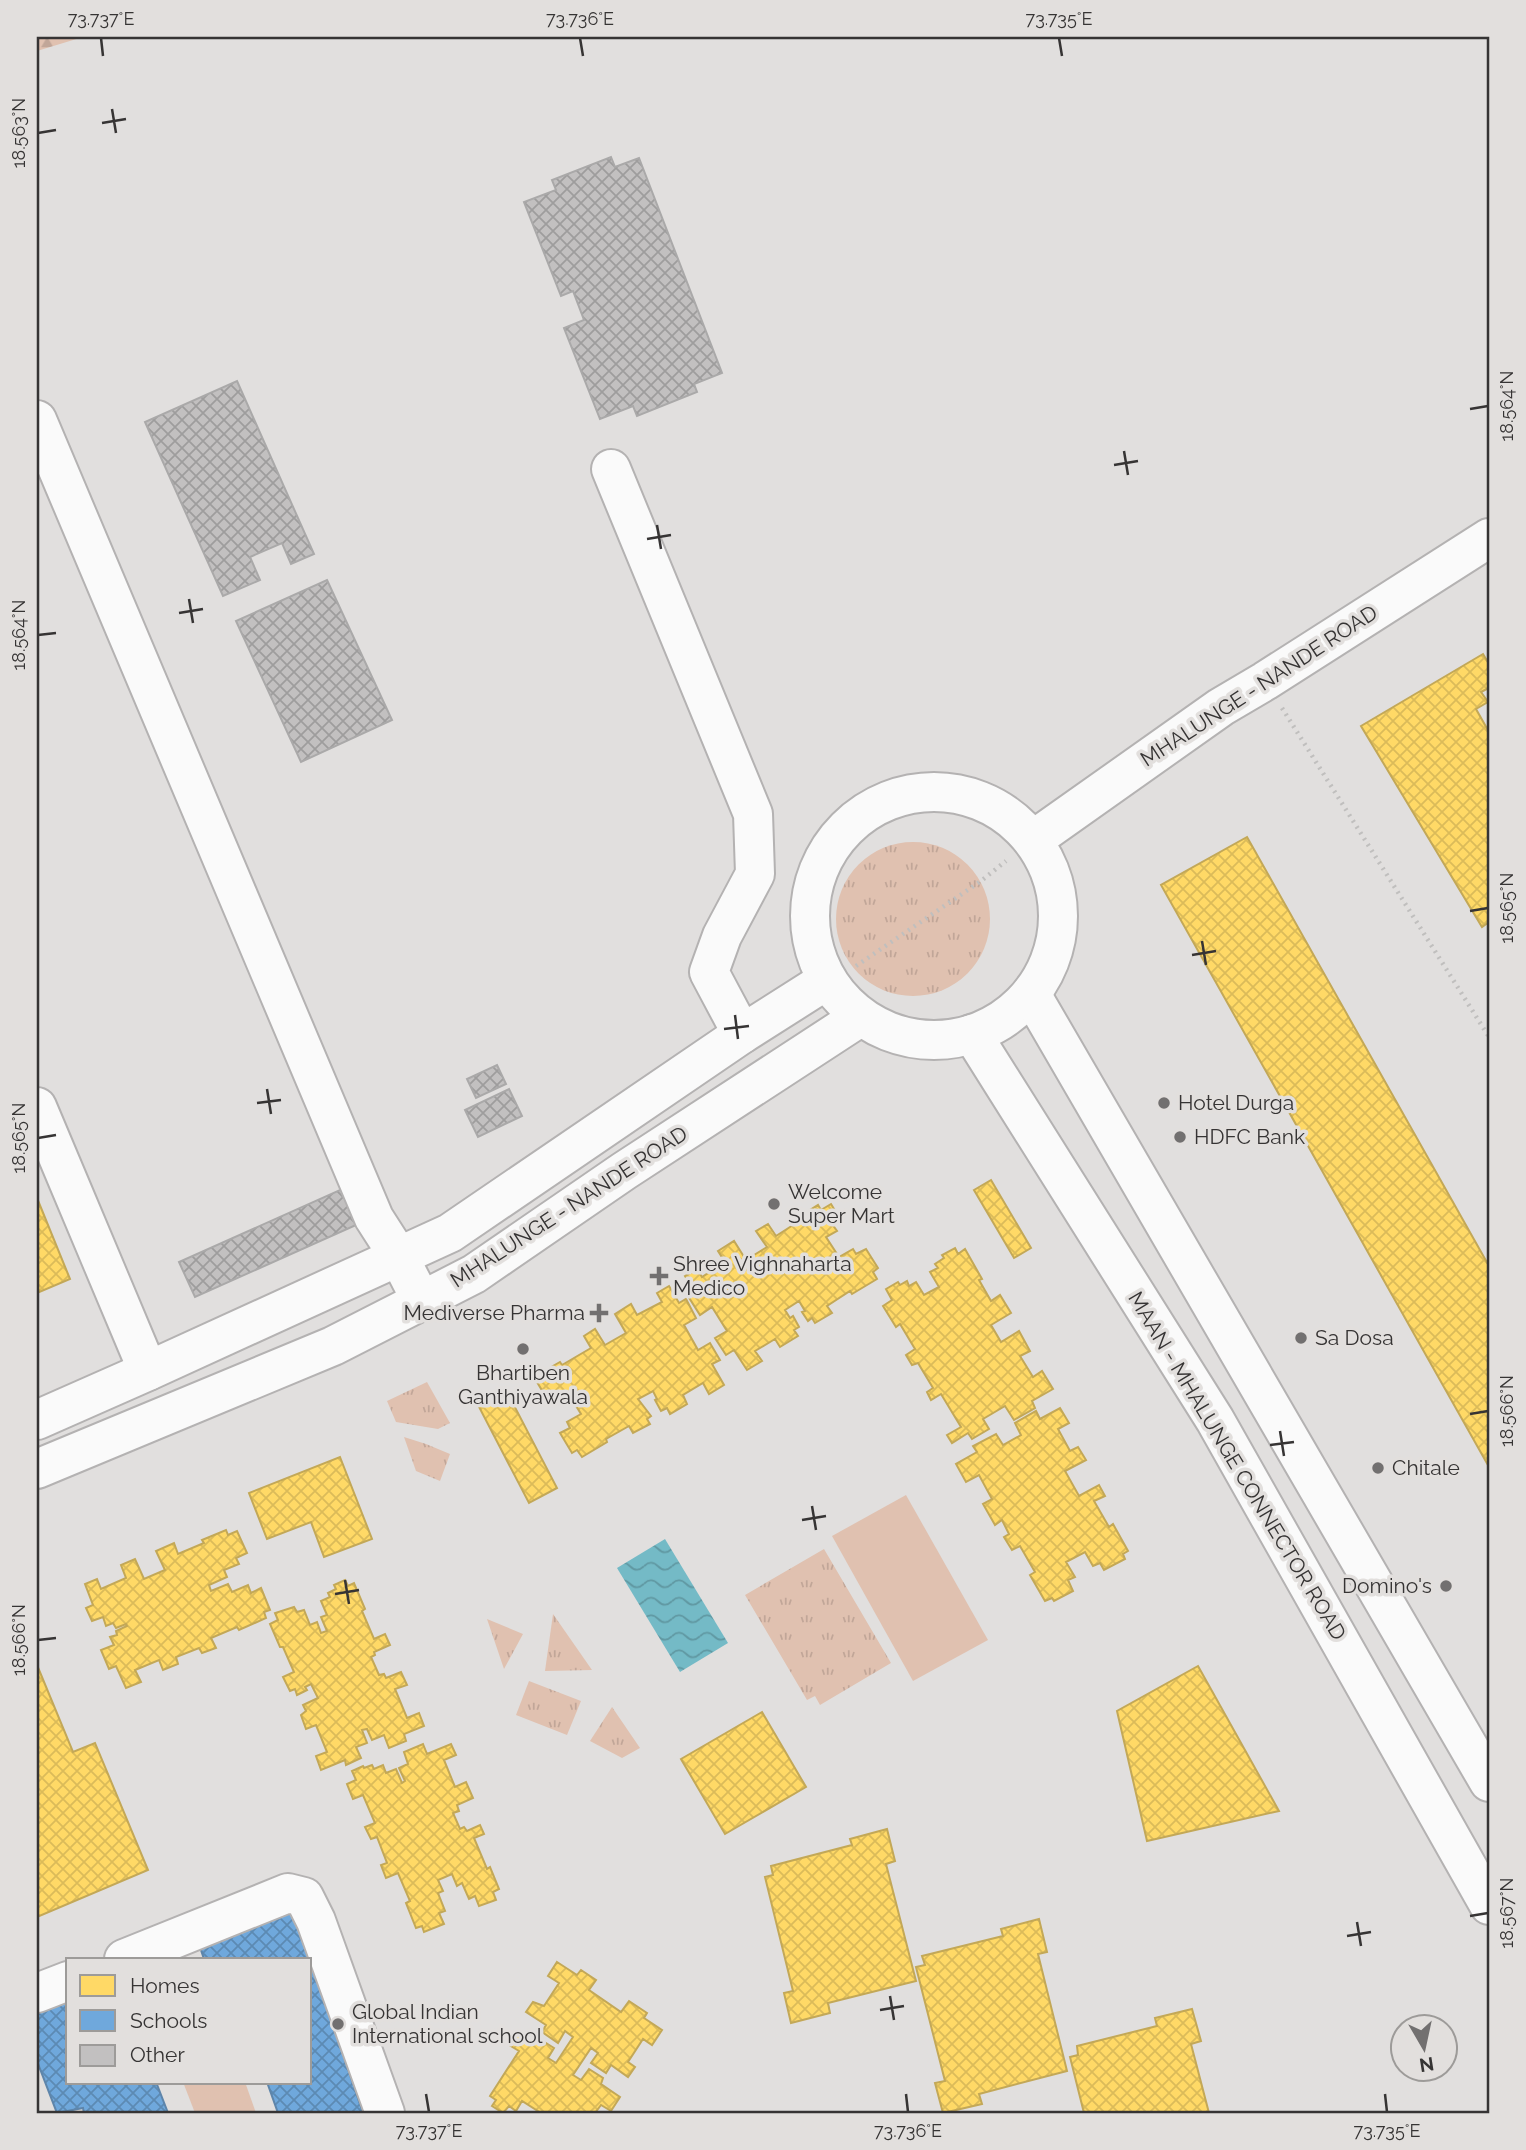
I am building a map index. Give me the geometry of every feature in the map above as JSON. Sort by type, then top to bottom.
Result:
[{"type":"main road","points":[[37,420],[374,1219],[399,1257],[421,1300]]},
{"type":"main road","points":[[611,469],[752,814],[755,874],[722,936],[709,972],[742,1034]]},
{"type":"main road","name":"MHALUNGE - NANDE ROAD","points":[[1033,840],[1221,706],[1265,681],[1489,538]]},
{"type":"main road","points":[[922,792],[964,795],[1002,811],[1033,840],[1052,876],[1059,917],[1051,958],[1031,994],[1004,1018],[972,1034],[931,1040],[890,1032],[857,1019],[827,980],[811,941],[810,900],[822,860],[847,827],[882,803],[922,792]]},
{"type":"main road","name":"MHALUNGE - NANDE ROAD","points":[[37,1420],[450,1233],[742,1034],[827,980]]},
{"type":"main road","points":[[1031,994],[1489,1782]]},
{"type":"main road","name":"MHALUNGE - NANDE ROAD","points":[[37,1469],[333,1346],[474,1274],[624,1171],[857,1019]]},
{"type":"main road","name":"MAAN - MHALUNGE CONNECTOR ROAD","points":[[972,1034],[1215,1420],[1489,1905]]},
{"type":"main road","points":[[37,1107],[148,1371]]},
{"type":"main road","points":[[127,1958],[288,1894],[304,1898],[316,1921],[385,2113]]},
{"type":"main road","points":[[37,1993],[66,1982]]},
{"type":"path","points":[[1265,681],[1489,1037]]},
{"type":"path","points":[[827,980],[853,969],[981,881],[1033,840]]},
{"type":"green space","points":[[37,37],[83,37],[37,51]]},
{"type":"green space","points":[[913,842],[943,848],[968,864],[984,889],[990,919],[984,949],[968,974],[943,990],[913,996],[883,990],[858,974],[842,949],[836,919],[842,889],[858,864],[883,848]]},
{"type":"green space","points":[[427,1382],[450,1423],[438,1429],[396,1422],[387,1401]]},
{"type":"green space","points":[[404,1437],[450,1454],[440,1481],[416,1471]]},
{"type":"green space","points":[[906,1495],[988,1640],[913,1681],[832,1536]]},
{"type":"green space","points":[[824,1549],[891,1663],[820,1705],[815,1696],[807,1700],[745,1595]]},
{"type":"green space","points":[[553,1614],[592,1670],[545,1671]]},
{"type":"green space","points":[[487,1619],[523,1634],[504,1669]]},
{"type":"green space","points":[[529,1681],[581,1701],[567,1735],[516,1715]]},
{"type":"green space","points":[[612,1707],[640,1748],[622,1758],[590,1741]]},
{"type":"green space","points":[[184,2084],[246,2084],[256,2113],[195,2113]]},
{"type":"water","points":[[665,1539],[728,1643],[680,1672],[617,1568]]},
{"type":"building: Homes","points":[[1483,654],[1489,664],[1489,688],[1481,692],[1488,702],[1476,709],[1489,732],[1489,922],[1482,927],[1361,726]]},
{"type":"building: Homes","points":[[1247,837],[1489,1266],[1489,1467],[1161,885]]},
{"type":"building: Homes","points":[[991,1180],[1031,1248],[1014,1258],[974,1190]]},
{"type":"building: Homes","points":[[37,1198],[70,1279],[37,1293]]},
{"type":"building: Homes","points":[[831,1204],[840,1219],[832,1224],[837,1231],[826,1237],[839,1257],[853,1249],[856,1254],[866,1249],[878,1268],[873,1272],[877,1279],[852,1294],[850,1291],[827,1306],[832,1313],[815,1323],[812,1318],[808,1321],[799,1301],[785,1310],[790,1318],[793,1316],[799,1327],[794,1330],[798,1336],[780,1347],[775,1339],[755,1351],[762,1361],[747,1370],[734,1350],[726,1355],[715,1338],[727,1331],[712,1307],[700,1315],[688,1296],[695,1292],[685,1276],[697,1269],[702,1277],[725,1262],[718,1251],[734,1241],[746,1260],[767,1247],[756,1231],[768,1224],[776,1236],[804,1218],[802,1215],[818,1205],[821,1210]]},
{"type":"building: Homes","points":[[955,1248],[958,1254],[965,1249],[991,1301],[1000,1295],[1011,1313],[991,1325],[1001,1342],[1019,1331],[1030,1351],[1020,1356],[1033,1377],[1042,1371],[1053,1389],[1032,1401],[1035,1408],[1014,1420],[1005,1406],[983,1419],[989,1429],[972,1439],[968,1433],[952,1443],[947,1435],[961,1427],[941,1394],[931,1400],[927,1392],[933,1388],[918,1363],[912,1365],[906,1355],[915,1349],[900,1324],[896,1327],[883,1306],[892,1300],[886,1289],[898,1282],[900,1285],[907,1281],[909,1286],[916,1282],[924,1295],[939,1287],[930,1272],[938,1268],[935,1264],[944,1258],[942,1255]]},
{"type":"building: Homes","points":[[669,1286],[679,1303],[686,1299],[696,1318],[684,1325],[698,1350],[710,1343],[720,1360],[712,1364],[724,1385],[709,1394],[703,1383],[683,1395],[687,1404],[670,1414],[667,1408],[661,1411],[653,1391],[638,1399],[651,1416],[647,1419],[650,1424],[633,1433],[629,1426],[582,1457],[577,1450],[572,1453],[560,1433],[570,1428],[567,1422],[581,1414],[568,1393],[558,1399],[554,1392],[546,1397],[537,1382],[547,1376],[544,1371],[560,1362],[562,1365],[591,1348],[584,1336],[595,1329],[605,1345],[626,1333],[615,1314],[631,1304],[637,1315],[662,1302],[657,1293]]},
{"type":"building: Homes","points":[[506,1390],[557,1488],[529,1503],[478,1405]]},
{"type":"building: Homes","points":[[1060,1408],[1069,1423],[1058,1429],[1070,1451],[1078,1447],[1086,1460],[1065,1471],[1079,1496],[1099,1485],[1105,1496],[1094,1501],[1109,1527],[1113,1524],[1128,1551],[1123,1554],[1125,1559],[1104,1570],[1100,1563],[1093,1566],[1085,1552],[1066,1562],[1075,1577],[1068,1580],[1073,1591],[1054,1601],[1052,1598],[1045,1601],[1030,1575],[1035,1572],[1020,1546],[1012,1550],[1004,1537],[1009,1534],[1002,1520],[995,1525],[983,1504],[992,1499],[979,1475],[966,1482],[956,1464],[977,1452],[973,1446],[996,1434],[1003,1445],[1021,1435],[1015,1423],[1036,1411],[1040,1419]]},
{"type":"building: Homes","points":[[340,1457],[372,1539],[324,1557],[311,1522],[267,1539],[249,1493]]},
{"type":"building: Homes","points":[[226,1530],[228,1535],[237,1531],[247,1553],[236,1558],[239,1564],[224,1570],[227,1577],[209,1585],[211,1591],[228,1584],[232,1592],[248,1585],[251,1593],[261,1588],[270,1610],[264,1612],[266,1618],[211,1638],[216,1648],[202,1653],[199,1648],[176,1657],[178,1664],[163,1670],[159,1660],[135,1670],[141,1682],[126,1688],[116,1666],[109,1669],[101,1650],[114,1645],[110,1637],[117,1635],[116,1631],[127,1626],[126,1624],[116,1628],[113,1623],[106,1626],[103,1617],[92,1621],[86,1608],[93,1605],[85,1584],[97,1579],[101,1589],[126,1578],[121,1565],[135,1559],[144,1579],[165,1570],[156,1551],[174,1543],[178,1554]]},
{"type":"building: Homes","points":[[345,1580],[348,1586],[354,1583],[374,1639],[385,1634],[390,1645],[374,1652],[375,1655],[371,1657],[379,1675],[384,1674],[386,1678],[401,1672],[407,1685],[395,1689],[407,1718],[419,1713],[424,1726],[404,1734],[406,1741],[389,1748],[384,1735],[372,1740],[367,1729],[362,1730],[367,1743],[356,1747],[361,1758],[346,1765],[345,1760],[321,1770],[316,1756],[327,1752],[316,1725],[306,1729],[301,1715],[306,1711],[303,1705],[318,1698],[311,1684],[305,1687],[307,1690],[297,1695],[295,1689],[290,1691],[283,1677],[294,1672],[270,1624],[278,1620],[275,1613],[294,1607],[297,1612],[304,1610],[310,1625],[317,1622],[321,1633],[327,1631],[321,1617],[327,1615],[321,1601],[330,1597],[328,1593],[336,1589],[334,1585]]},
{"type":"building: Homes","points":[[37,1665],[73,1752],[95,1743],[148,1870],[37,1917]]},
{"type":"building: Homes","points":[[1198,1666],[1279,1811],[1147,1841],[1117,1711]]},
{"type":"building: Homes","points":[[762,1712],[806,1787],[725,1834],[681,1759]]},
{"type":"building: Homes","points":[[423,1744],[427,1754],[451,1744],[456,1755],[444,1760],[455,1787],[466,1782],[473,1798],[457,1805],[459,1811],[453,1813],[460,1829],[464,1827],[467,1831],[480,1825],[484,1834],[474,1838],[499,1889],[493,1892],[496,1900],[479,1906],[475,1896],[469,1899],[462,1883],[457,1886],[452,1874],[438,1880],[443,1891],[438,1893],[445,1911],[439,1913],[444,1924],[424,1932],[422,1926],[416,1928],[406,1903],[410,1901],[398,1873],[386,1878],[381,1865],[387,1863],[377,1837],[371,1839],[365,1827],[375,1823],[363,1795],[353,1799],[347,1784],[356,1780],[352,1771],[372,1765],[374,1769],[383,1765],[386,1773],[396,1769],[402,1783],[405,1781],[399,1768],[408,1764],[404,1752]]},
{"type":"building: Homes","points":[[887,1829],[895,1861],[886,1864],[916,1981],[828,2003],[830,2013],[791,2023],[784,1993],[793,1991],[765,1877],[773,1875],[771,1866],[852,1845],[850,1839]]},
{"type":"building: Homes","points":[[1039,1919],[1047,1952],[1038,1954],[1067,2071],[979,2094],[982,2104],[943,2113],[935,2083],[945,2081],[916,1967],[925,1965],[922,1956],[1003,1936],[1001,1929]]},
{"type":"building: Homes","points":[[557,1962],[577,1975],[581,1970],[596,1980],[589,1990],[621,2012],[629,2001],[647,2013],[644,2018],[662,2030],[652,2045],[643,2039],[628,2062],[635,2067],[628,2077],[611,2065],[606,2073],[591,2063],[598,2053],[591,2048],[573,2075],[581,2080],[589,2069],[603,2078],[601,2084],[620,2097],[611,2111],[601,2105],[595,2113],[541,2113],[522,2101],[516,2111],[509,2106],[503,2113],[492,2106],[496,2100],[490,2096],[519,2051],[509,2045],[517,2033],[534,2044],[538,2038],[554,2048],[548,2058],[556,2063],[573,2037],[565,2031],[558,2043],[542,2032],[546,2025],[526,2012],[533,2002],[544,2006],[559,1983],[548,1976]]},
{"type":"building: Homes","points":[[1192,2009],[1201,2041],[1191,2044],[1209,2113],[1084,2113],[1070,2057],[1078,2055],[1077,2046],[1157,2026],[1155,2018]]},
{"type":"building: Schools","points":[[294,1911],[310,1958],[204,1958],[200,1947]]},
{"type":"building: Schools","points":[[312,1964],[363,2113],[278,2113],[268,2084],[312,2084]]},
{"type":"building: Schools","points":[[66,1997],[66,2084],[157,2084],[168,2113],[84,2113],[83,2108],[57,2113],[37,2061],[37,2008]]},
{"type":"building: Other","points":[[611,157],[615,167],[639,158],[722,373],[694,384],[697,392],[637,416],[633,406],[600,419],[564,328],[584,320],[573,291],[561,296],[524,202],[556,190],[552,180]]},
{"type":"building: Other","points":[[237,381],[314,554],[291,564],[282,543],[250,557],[260,580],[223,596],[145,422]]},
{"type":"building: Other","points":[[327,580],[392,720],[301,762],[236,621]]},
{"type":"building: Other","points":[[497,1065],[506,1084],[476,1098],[467,1079]]},
{"type":"building: Other","points":[[509,1089],[522,1116],[478,1137],[465,1110]]},
{"type":"building: Other","points":[[349,1186],[365,1221],[195,1297],[179,1262]]},
{"type":"place","name":"Hotel Durga","points":[[1164,1103]]},
{"type":"place","name":"HDFC Bank","points":[[1180,1137]]},
{"type":"place","name":"Welcome Super Mart","points":[[774,1204]]},
{"type":"place","name":"Shree Vighnaharta Medico","points":[[659,1276]]},
{"type":"place","name":"Mediverse Pharma","points":[[599,1313]]},
{"type":"place","name":"Sa Dosa","points":[[1301,1338]]},
{"type":"place","name":"Bhartiben Ganthiyawala","points":[[523,1349]]},
{"type":"place","name":"Chitale","points":[[1378,1468]]},
{"type":"place","name":"Domino's","points":[[1446,1586]]},
{"type":"place","name":"Global Indian International school","points":[[338,2024]]}]
